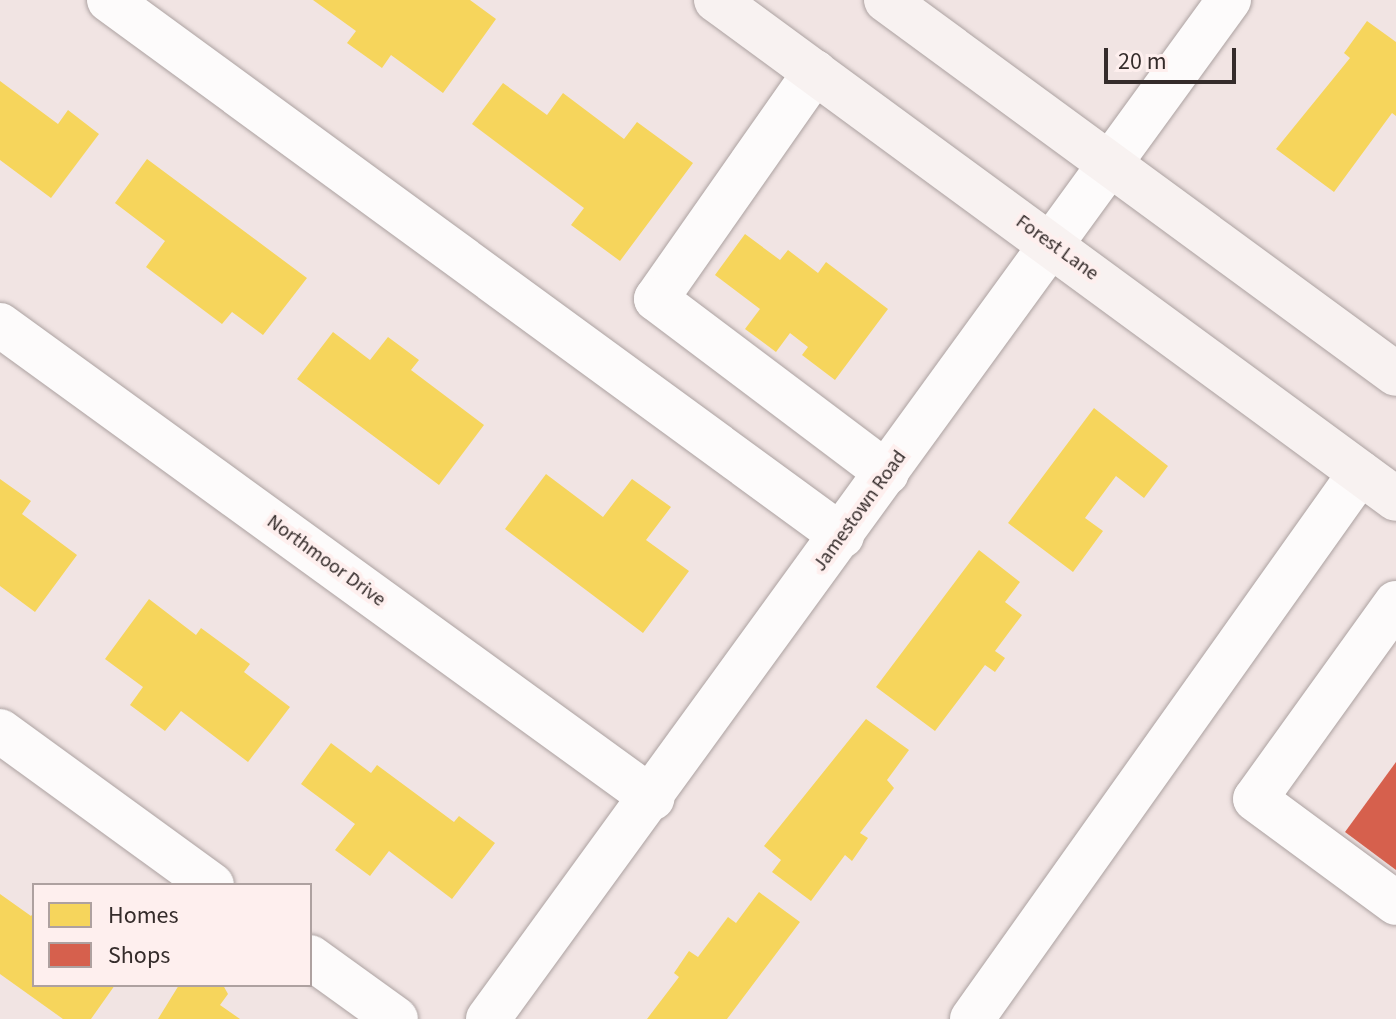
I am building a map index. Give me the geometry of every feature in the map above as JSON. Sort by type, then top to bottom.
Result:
[{"type":"main road","name":"Forest Lane","points":[[716,0],[1396,499]]},
{"type":"main road","points":[[886,0],[1396,374]]},
{"type":"street","points":[[109,0],[842,536]]},
{"type":"street","name":"Jamestown Road","points":[[488,1019],[652,798],[1229,0]]},
{"type":"street","points":[[815,72],[656,299],[887,473]]},
{"type":"street","name":"Northmoor Drive","points":[[0,325],[652,798]]},
{"type":"street","points":[[972,1019],[1360,473]]},
{"type":"street","points":[[1396,603],[1255,799],[1396,903]]},
{"type":"street","points":[[0,731],[209,883]]},
{"type":"street","points":[[312,958],[396,1019]]},
{"type":"building: Homes","points":[[313,0],[470,0],[496,19],[443,93],[391,55],[382,68],[347,43],[356,31]]},
{"type":"building: Homes","points":[[1367,21],[1396,42],[1396,116],[1392,113],[1334,192],[1276,149],[1350,58],[1344,53]]},
{"type":"building: Homes","points":[[0,81],[58,124],[68,110],[99,134],[51,198],[0,160]]},
{"type":"building: Homes","points":[[503,83],[547,115],[563,93],[624,139],[637,122],[693,163],[620,261],[571,225],[584,208],[472,124]]},
{"type":"building: Homes","points":[[147,159],[307,278],[263,335],[232,312],[222,324],[146,267],[165,241],[115,203]]},
{"type":"building: Homes","points":[[745,234],[780,260],[788,250],[818,273],[826,262],[888,309],[835,380],[802,355],[808,347],[790,333],[776,352],[745,329],[760,309],[715,275]]},
{"type":"building: Homes","points":[[333,332],[370,360],[388,337],[419,360],[411,370],[484,425],[439,485],[297,379]]},
{"type":"building: Homes","points":[[1094,408],[1168,466],[1144,498],[1116,476],[1085,518],[1103,531],[1073,572],[1008,523]]},
{"type":"building: Homes","points":[[546,474],[603,517],[632,479],[671,507],[646,540],[689,571],[643,633],[505,529]]},
{"type":"building: Homes","points":[[0,479],[31,501],[22,514],[77,555],[35,612],[0,586]]},
{"type":"building: Homes","points":[[979,550],[1020,582],[1005,602],[1022,615],[995,651],[1005,658],[995,672],[985,665],[935,731],[876,687]]},
{"type":"building: Homes","points":[[149,599],[196,635],[201,628],[250,664],[244,672],[290,707],[248,762],[181,711],[165,731],[130,705],[143,687],[105,659]]},
{"type":"building: Homes","points":[[866,719],[909,750],[887,780],[894,788],[860,833],[868,838],[852,861],[845,855],[811,901],[772,872],[781,860],[764,846]]},
{"type":"building: Homes","points":[[331,743],[371,773],[377,765],[454,822],[459,816],[495,843],[452,899],[389,851],[370,876],[335,850],[355,824],[301,784]]},
{"type":"building: Homes","points":[[759,892],[800,922],[727,1019],[647,1019],[679,977],[674,973],[689,951],[698,957],[728,917],[736,923]]},
{"type":"building: Homes","points":[[0,894],[32,915],[32,987],[114,987],[91,1019],[63,1019],[0,974]]},
{"type":"building: Homes","points":[[178,987],[224,987],[228,994],[220,1005],[240,1019],[158,1019]]},
{"type":"building: Shops","points":[[1396,762],[1396,870],[1345,832]]}]
